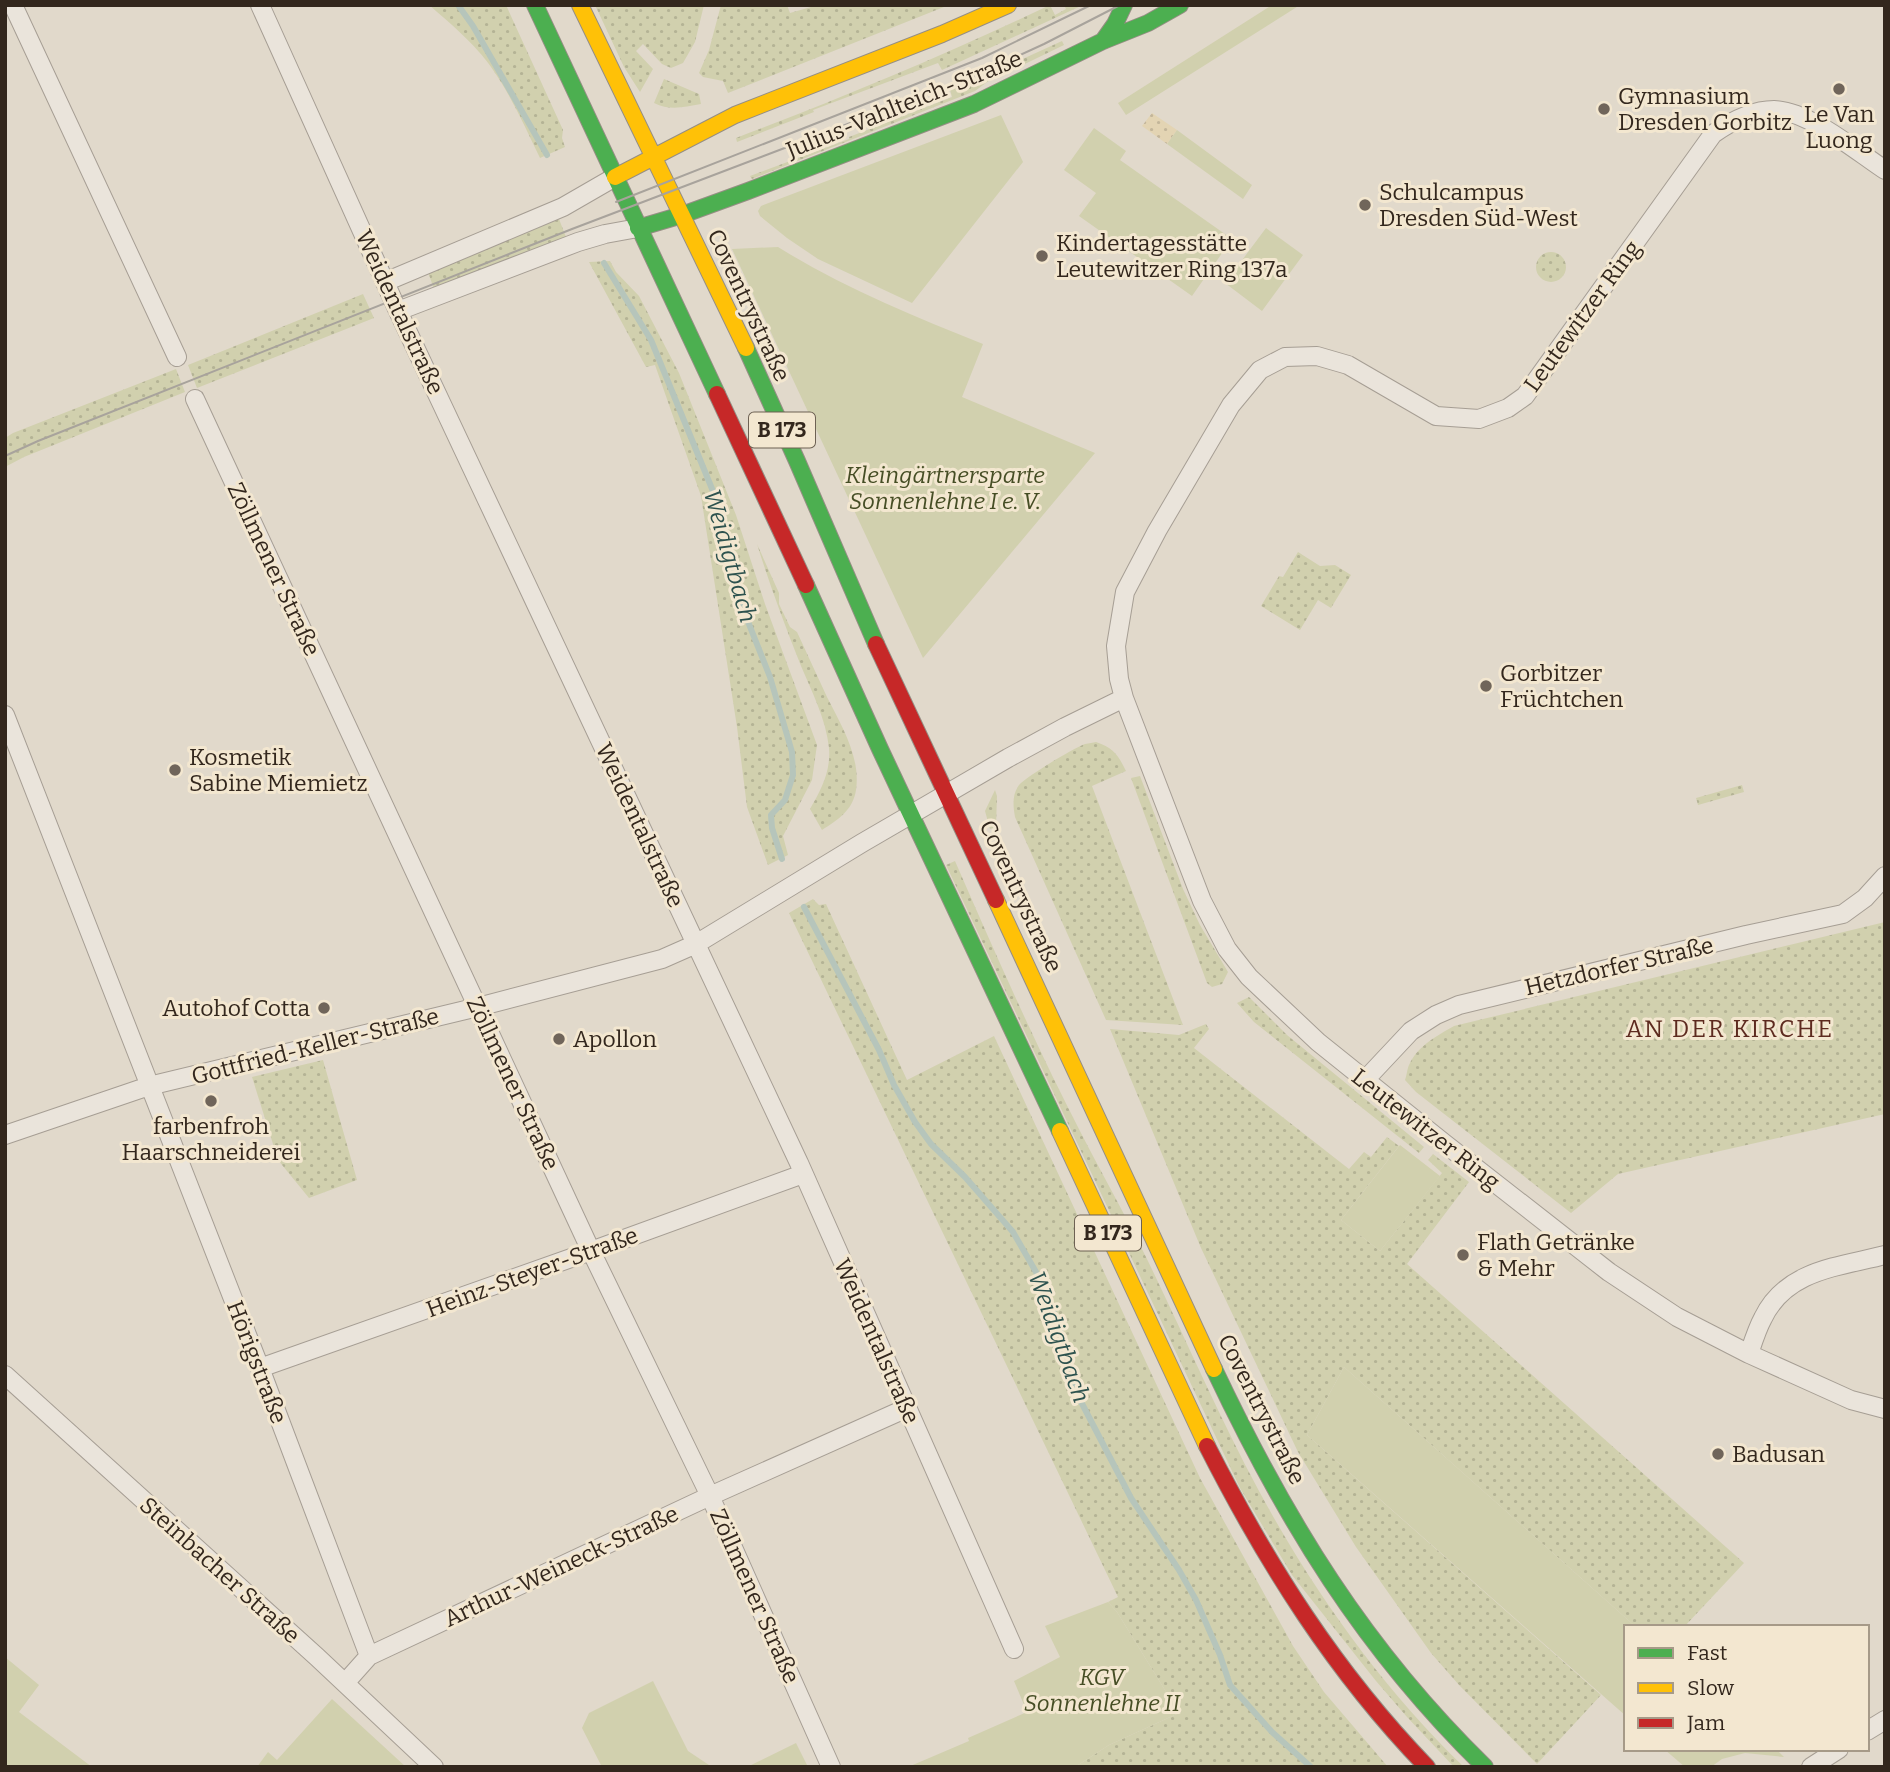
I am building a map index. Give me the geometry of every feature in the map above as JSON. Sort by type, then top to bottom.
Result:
[{"type":"main road","name":"B 173","points":[[535,5],[1194,1421],[1276,1573],[1318,1635],[1398,1736],[1427,1767]]},
{"type":"main road","name":"Coventrystraße","points":[[580,5],[682,215],[820,513],[861,611],[1230,1402],[1267,1475],[1308,1547],[1347,1607],[1427,1707],[1485,1767]]},
{"type":"main road","points":[[614,177],[735,115],[942,34],[1008,5]]},
{"type":"main road","points":[[1103,41],[1112,32],[1124,5]]},
{"type":"main road","name":"Julius-Vahlteich-Straße","points":[[638,228],[762,187],[974,104],[1103,41],[1148,23],[1180,5]]},
{"type":"street","points":[[13,5],[177,357]]},
{"type":"street","name":"Weidentalstraße","points":[[260,5],[398,312],[803,1174],[1014,1649]]},
{"type":"street","name":"Leutewitzer Ring","points":[[1885,170],[1807,119],[1775,110],[1753,113],[1724,126],[1713,134],[1525,396],[1508,408],[1479,419],[1436,416],[1348,365],[1317,356],[1285,357],[1261,370],[1231,405],[1157,531],[1125,592],[1116,646],[1124,698],[1202,901],[1227,949],[1249,977],[1318,1042],[1609,1272],[1677,1317],[1749,1354],[1851,1400],[1885,1409]]},
{"type":"street","points":[[385,282],[563,207],[614,177]]},
{"type":"street","points":[[398,312],[578,242],[638,228]]},
{"type":"street","name":"Zöllmener Straße","points":[[195,399],[591,1251],[710,1496],[831,1767]]},
{"type":"street","points":[[947,794],[1065,727],[1124,698]]},
{"type":"street","name":"Hörigstraße","points":[[5,715],[260,1368],[369,1656]]},
{"type":"street","name":"Gottfried-Keller-Straße","points":[[5,1135],[149,1086],[478,1007],[662,959],[696,944],[947,794]]},
{"type":"street","name":"Hetzdorfer Straße","points":[[1365,1080],[1411,1031],[1436,1015],[1459,1005],[1843,914],[1865,898],[1885,876]]},
{"type":"street","name":"Heinz-Steyer-Straße","points":[[260,1368],[803,1174]]},
{"type":"street","points":[[1749,1354],[1763,1316],[1786,1288],[1810,1274],[1885,1255]]},
{"type":"street","name":"Steinbacher Straße","points":[[5,1375],[435,1767]]},
{"type":"street","name":"Arthur-Weineck-Straße","points":[[369,1656],[710,1496],[908,1408]]},
{"type":"street","points":[[345,1683],[369,1656]]},
{"type":"street","points":[[1869,1730],[1885,1720]]},
{"type":"street","points":[[1811,1767],[1836,1751]]},
{"type":"green space","points":[[429,5],[506,5],[563,130],[565,147],[540,158],[491,67],[470,42]]},
{"type":"green space","points":[[595,5],[704,5],[695,42],[683,63],[671,68],[662,64],[643,44],[636,51],[653,69],[640,92],[624,67]]},
{"type":"green space","points":[[721,5],[787,5],[790,13],[818,5],[949,5],[728,93],[723,81],[703,77],[699,73],[709,50]]},
{"type":"green space","points":[[1050,5],[1055,15],[1066,9],[1064,5],[1083,5],[942,70],[938,63],[737,142],[736,138],[894,75]]},
{"type":"green space","points":[[1272,5],[1300,5],[1126,115],[1118,103]]},
{"type":"green space","points":[[1062,41],[1064,45],[994,77],[975,91],[752,179],[750,176],[952,97],[950,90]]},
{"type":"green space","points":[[664,79],[699,94],[701,104],[671,108],[654,103]]},
{"type":"green space","points":[[1001,115],[1023,162],[912,303],[818,259],[760,216],[758,211],[761,206]]},
{"type":"green space","points":[[1094,128],[1126,151],[1120,160],[1232,239],[1192,296],[1079,216],[1096,193],[1064,170]]},
{"type":"green space","points":[[1177,130],[1252,185],[1243,199],[1167,144]]},
{"type":"green space","points":[[559,219],[566,237],[435,292],[428,272]]},
{"type":"green space","points":[[1266,228],[1303,255],[1262,311],[1225,283]]},
{"type":"green space","name":"Kleingärtnersparte Sonnenlehne I e. V.","points":[[778,247],[853,288],[983,344],[962,397],[1095,453],[923,658],[732,249]]},
{"type":"green space","points":[[1551,252],[1557,253],[1565,261],[1565,273],[1557,281],[1551,282],[1545,281],[1537,273],[1536,267],[1537,261],[1545,253]]},
{"type":"green space","points":[[610,261],[616,272],[639,296],[679,373],[736,515],[765,604],[817,745],[812,780],[783,836],[788,855],[768,865],[747,807],[701,496],[655,365],[646,367],[589,262]]},
{"type":"green space","points":[[363,294],[374,318],[197,388],[188,365]]},
{"type":"green space","points":[[176,369],[185,392],[5,467],[5,438],[13,433]]},
{"type":"green space","points":[[757,544],[779,593],[779,604],[790,627],[797,632],[844,730],[856,765],[856,790],[852,803],[839,818],[822,830],[810,809],[827,772],[829,748],[825,727],[783,621]]},
{"type":"green space","points":[[1298,552],[1320,566],[1335,565],[1351,575],[1331,608],[1318,600],[1300,630],[1261,606],[1279,576],[1283,577]]},
{"type":"green space","points":[[1096,742],[1115,753],[1126,771],[1092,786],[1183,1025],[1106,1020],[1015,817],[1014,796],[1019,785],[1071,751]]},
{"type":"green space","points":[[1140,776],[1183,889],[1200,925],[1228,972],[1222,984],[1212,987],[1207,983],[1131,778]]},
{"type":"green space","points":[[1742,785],[1744,792],[1698,805],[1696,798]]},
{"type":"green space","points":[[995,790],[996,827],[990,829],[985,811]]},
{"type":"green space","points":[[955,861],[1048,1068],[1146,1257],[1244,1462],[1280,1528],[1326,1601],[1377,1671],[1464,1767],[1454,1767],[1376,1681],[1292,1575],[1240,1488],[946,865]]},
{"type":"green space","points":[[813,899],[819,905],[826,904],[907,1080],[994,1036],[1200,1478],[1293,1646],[1324,1692],[1388,1767],[1075,1767],[1109,1745],[1179,1713],[1117,1612],[1108,1602],[1118,1597],[789,913]]},
{"type":"green space","points":[[1885,922],[1885,1114],[1618,1174],[1571,1213],[1416,1092],[1405,1080],[1409,1065],[1418,1051],[1454,1026]]},
{"type":"green space","points":[[1249,997],[1287,1035],[1424,1147],[1419,1153],[1254,1022],[1237,1003]]},
{"type":"green space","points":[[1206,1024],[1209,1029],[1194,1048],[1349,1169],[1364,1152],[1371,1157],[1387,1137],[1399,1146],[1341,1220],[1380,1251],[1442,1173],[1428,1160],[1433,1154],[1469,1182],[1407,1264],[1744,1563],[1686,1625],[1634,1625],[1344,1367],[1307,1435],[1601,1695],[1537,1764],[1431,1653],[1356,1547],[1298,1452],[1201,1248],[1110,1029],[1179,1035]]},
{"type":"green space","points":[[323,1060],[357,1180],[309,1198],[278,1160],[252,1077]]},
{"type":"green space","points":[[1400,1145],[1440,1176],[1380,1251],[1341,1220]]},
{"type":"green space","points":[[1344,1367],[1634,1625],[1624,1625],[1624,1714],[1307,1435]]},
{"type":"green space","name":"KGV Sonnenlehne II","points":[[1108,1602],[1117,1612],[1179,1713],[1109,1745],[1075,1767],[908,1767],[1027,1712],[1014,1681],[1060,1657],[1045,1626]]},
{"type":"green space","points":[[5,1657],[39,1685],[19,1712],[92,1767],[5,1767]]},
{"type":"green space","points":[[653,1681],[688,1751],[712,1767],[602,1767],[582,1728],[589,1713]]},
{"type":"green space","points":[[332,1699],[406,1767],[257,1767],[268,1752],[277,1760]]},
{"type":"green space","points":[[796,1743],[808,1767],[747,1767]]},
{"type":"green space","points":[[1666,1751],[1778,1751],[1784,1757],[1745,1753],[1722,1759],[1711,1767],[1685,1767]]},
{"type":"sand","points":[[1152,113],[1177,130],[1167,144],[1142,126]]},
{"type":"waterway","name":"Weidigtbach","points":[[458,5],[473,26],[547,155]]},
{"type":"waterway","name":"Weidigtbach","points":[[604,263],[651,340],[717,501],[735,589],[770,677],[792,752],[793,775],[785,800],[771,815],[772,828],[782,859]]},
{"type":"waterway","name":"Weidigtbach","points":[[804,907],[915,1122],[931,1144],[965,1177],[1013,1232],[1036,1272],[1059,1324],[1067,1372],[1077,1394],[1131,1498],[1196,1600],[1230,1685],[1272,1732],[1311,1767]]},
{"type":"tram line","points":[[616,202],[982,58],[1091,5]]},
{"type":"tram line","points":[[5,456],[572,229],[985,71],[1120,5]]},
{"type":"traffic: fast","points":[[535,5],[717,394]]},
{"type":"traffic: fast","points":[[1103,41],[1124,5]]},
{"type":"traffic: fast","points":[[638,228],[748,191],[974,104],[1103,41],[1148,23],[1180,5]]},
{"type":"traffic: fast","points":[[746,348],[876,644]]},
{"type":"traffic: fast","points":[[806,585],[1060,1131]]},
{"type":"traffic: fast","points":[[1214,1369],[1270,1479],[1331,1581],[1402,1676],[1485,1767]]},
{"type":"traffic: slow","points":[[580,5],[746,348]]},
{"type":"traffic: slow","points":[[615,177],[735,115],[942,34],[1008,5]]},
{"type":"traffic: slow","points":[[996,900],[1214,1369]]},
{"type":"traffic: slow","points":[[1060,1131],[1207,1446]]},
{"type":"traffic: jam","points":[[717,394],[806,585]]},
{"type":"traffic: jam","points":[[876,644],[996,900]]},
{"type":"traffic: jam","points":[[1207,1446],[1254,1533],[1305,1615],[1362,1693],[1427,1767]]},
{"type":"place","name":"Le Van Luong","points":[[1839,89]]},
{"type":"place","name":"Gymnasium Dresden Gorbitz","points":[[1604,109]]},
{"type":"place","name":"Schulcampus Dresden Süd-West","points":[[1365,205]]},
{"type":"place","name":"Kindertagesstätte Leutewitzer Ring 137a","points":[[1042,256]]},
{"type":"place","name":"Gorbitzer Früchtchen","points":[[1486,686]]},
{"type":"place","name":"Kosmetik Sabine Miemietz","points":[[175,770]]},
{"type":"place","name":"Autohof Cotta","points":[[324,1008]]},
{"type":"place","name":"Apollon","points":[[559,1039]]},
{"type":"place","name":"farbenfroh Haarschneiderei","points":[[211,1101]]},
{"type":"place","name":"Flath Getränke & Mehr","points":[[1463,1255]]},
{"type":"place","name":"Badusan","points":[[1718,1454]]},
{"type":"district","name":"AN DER KIRCHE","points":[[1730,1029]]}]
